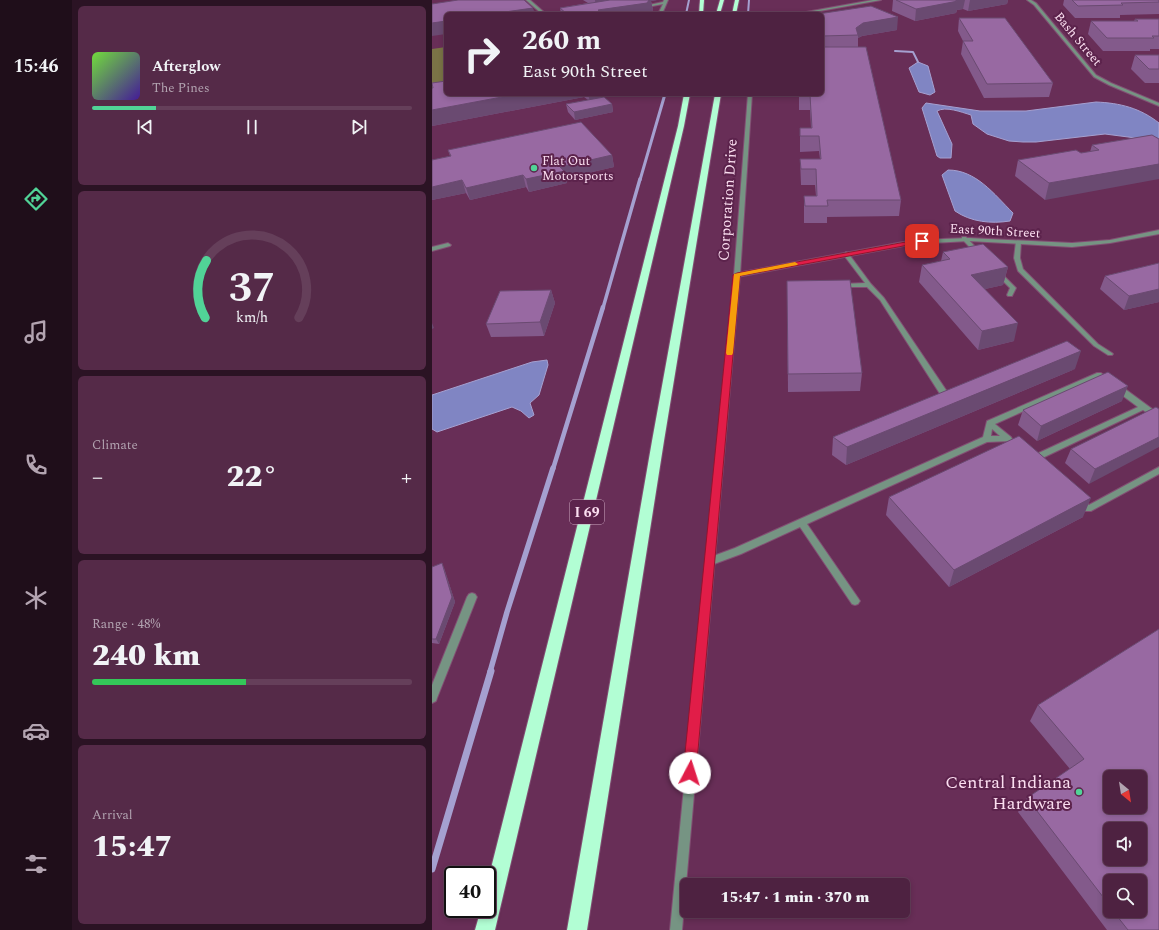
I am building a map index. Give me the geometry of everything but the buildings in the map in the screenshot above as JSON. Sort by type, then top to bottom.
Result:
[{"type":"highway","points":[[701,12],[702,0]]},
{"type":"highway","points":[[719,12],[722,0]]},
{"type":"highway","points":[[734,12],[737,0]]},
{"type":"highway","name":"I 69","points":[[485,930],[681,126],[687,96]]},
{"type":"highway","points":[[681,126],[693,96]]},
{"type":"highway","points":[[578,930],[658,441],[718,96]]},
{"type":"street","points":[[528,0],[542,12]]},
{"type":"street","points":[[809,12],[879,0]]},
{"type":"street","name":"Bash Street","points":[[1029,0],[1035,4],[1098,78],[1159,105]]},
{"type":"street","points":[[636,8],[666,2]]},
{"type":"street","points":[[661,12],[666,2]]},
{"type":"street","name":"Corporation Drive","points":[[676,930],[737,275],[750,96]]},
{"type":"street","name":"East 90th Street","points":[[737,275],[914,242],[964,238],[1060,245],[1087,244],[1108,242],[1159,232]]},
{"type":"street","points":[[964,238],[981,256]]},
{"type":"street","points":[[1018,242],[1017,258],[1020,270],[1096,345],[1110,354]]},
{"type":"street","points":[[432,249],[448,245]]},
{"type":"street","points":[[846,254],[868,285],[882,299],[945,395]]},
{"type":"street","points":[[992,267],[1013,288],[1010,295]]},
{"type":"street","points":[[838,286],[868,285]]},
{"type":"street","points":[[990,423],[1099,375],[1159,418]]},
{"type":"street","points":[[1032,460],[1144,407]]},
{"type":"street","points":[[710,561],[738,551],[986,439],[1011,442],[990,423]]},
{"type":"street","points":[[986,439],[990,423]]},
{"type":"street","points":[[1071,494],[1088,509],[1159,470]]},
{"type":"street","points":[[801,522],[855,601]]},
{"type":"street","points":[[432,698],[472,597]]},
{"type":"shaded area","points":[[444,47],[444,89],[432,92],[432,49]]},
{"type":"water","points":[[918,62],[928,66],[935,92],[930,95],[919,92],[909,68]]},
{"type":"water","points":[[1096,102],[1129,107],[1152,118],[1159,123],[1159,141],[1105,134],[1036,142],[1009,141],[987,134],[973,124],[971,115],[945,109],[937,111],[952,144],[951,158],[940,158],[937,156],[922,108],[926,103],[980,111],[1026,111]]},
{"type":"water","points":[[948,170],[967,174],[984,184],[1013,213],[1010,221],[988,222],[974,220],[955,211],[942,175]]},
{"type":"water","points":[[547,360],[548,365],[539,395],[530,403],[534,415],[529,418],[521,411],[512,407],[437,432],[432,429],[432,395],[532,362]]},
{"type":"waterway","points":[[686,12],[689,0]]},
{"type":"waterway","points":[[748,12],[749,0]]},
{"type":"waterway","points":[[895,51],[913,52],[918,62]]},
{"type":"waterway","points":[[640,180],[664,96]]},
{"type":"waterway","points":[[603,308],[640,179]]},
{"type":"waterway","points":[[553,469],[603,307]]},
{"type":"waterway","points":[[490,672],[507,612],[553,468]]},
{"type":"waterway","points":[[432,869],[491,671]]},
{"type":"slow traffic","points":[[730,353],[737,275],[795,264]]},
{"type":"place","name":"Flat Out Motorsports","points":[[534,168]]},
{"type":"place","name":"Central Indiana Hardware","points":[[1079,792]]},
{"type":"route","points":[[690,773],[737,275],[922,241]]}]
